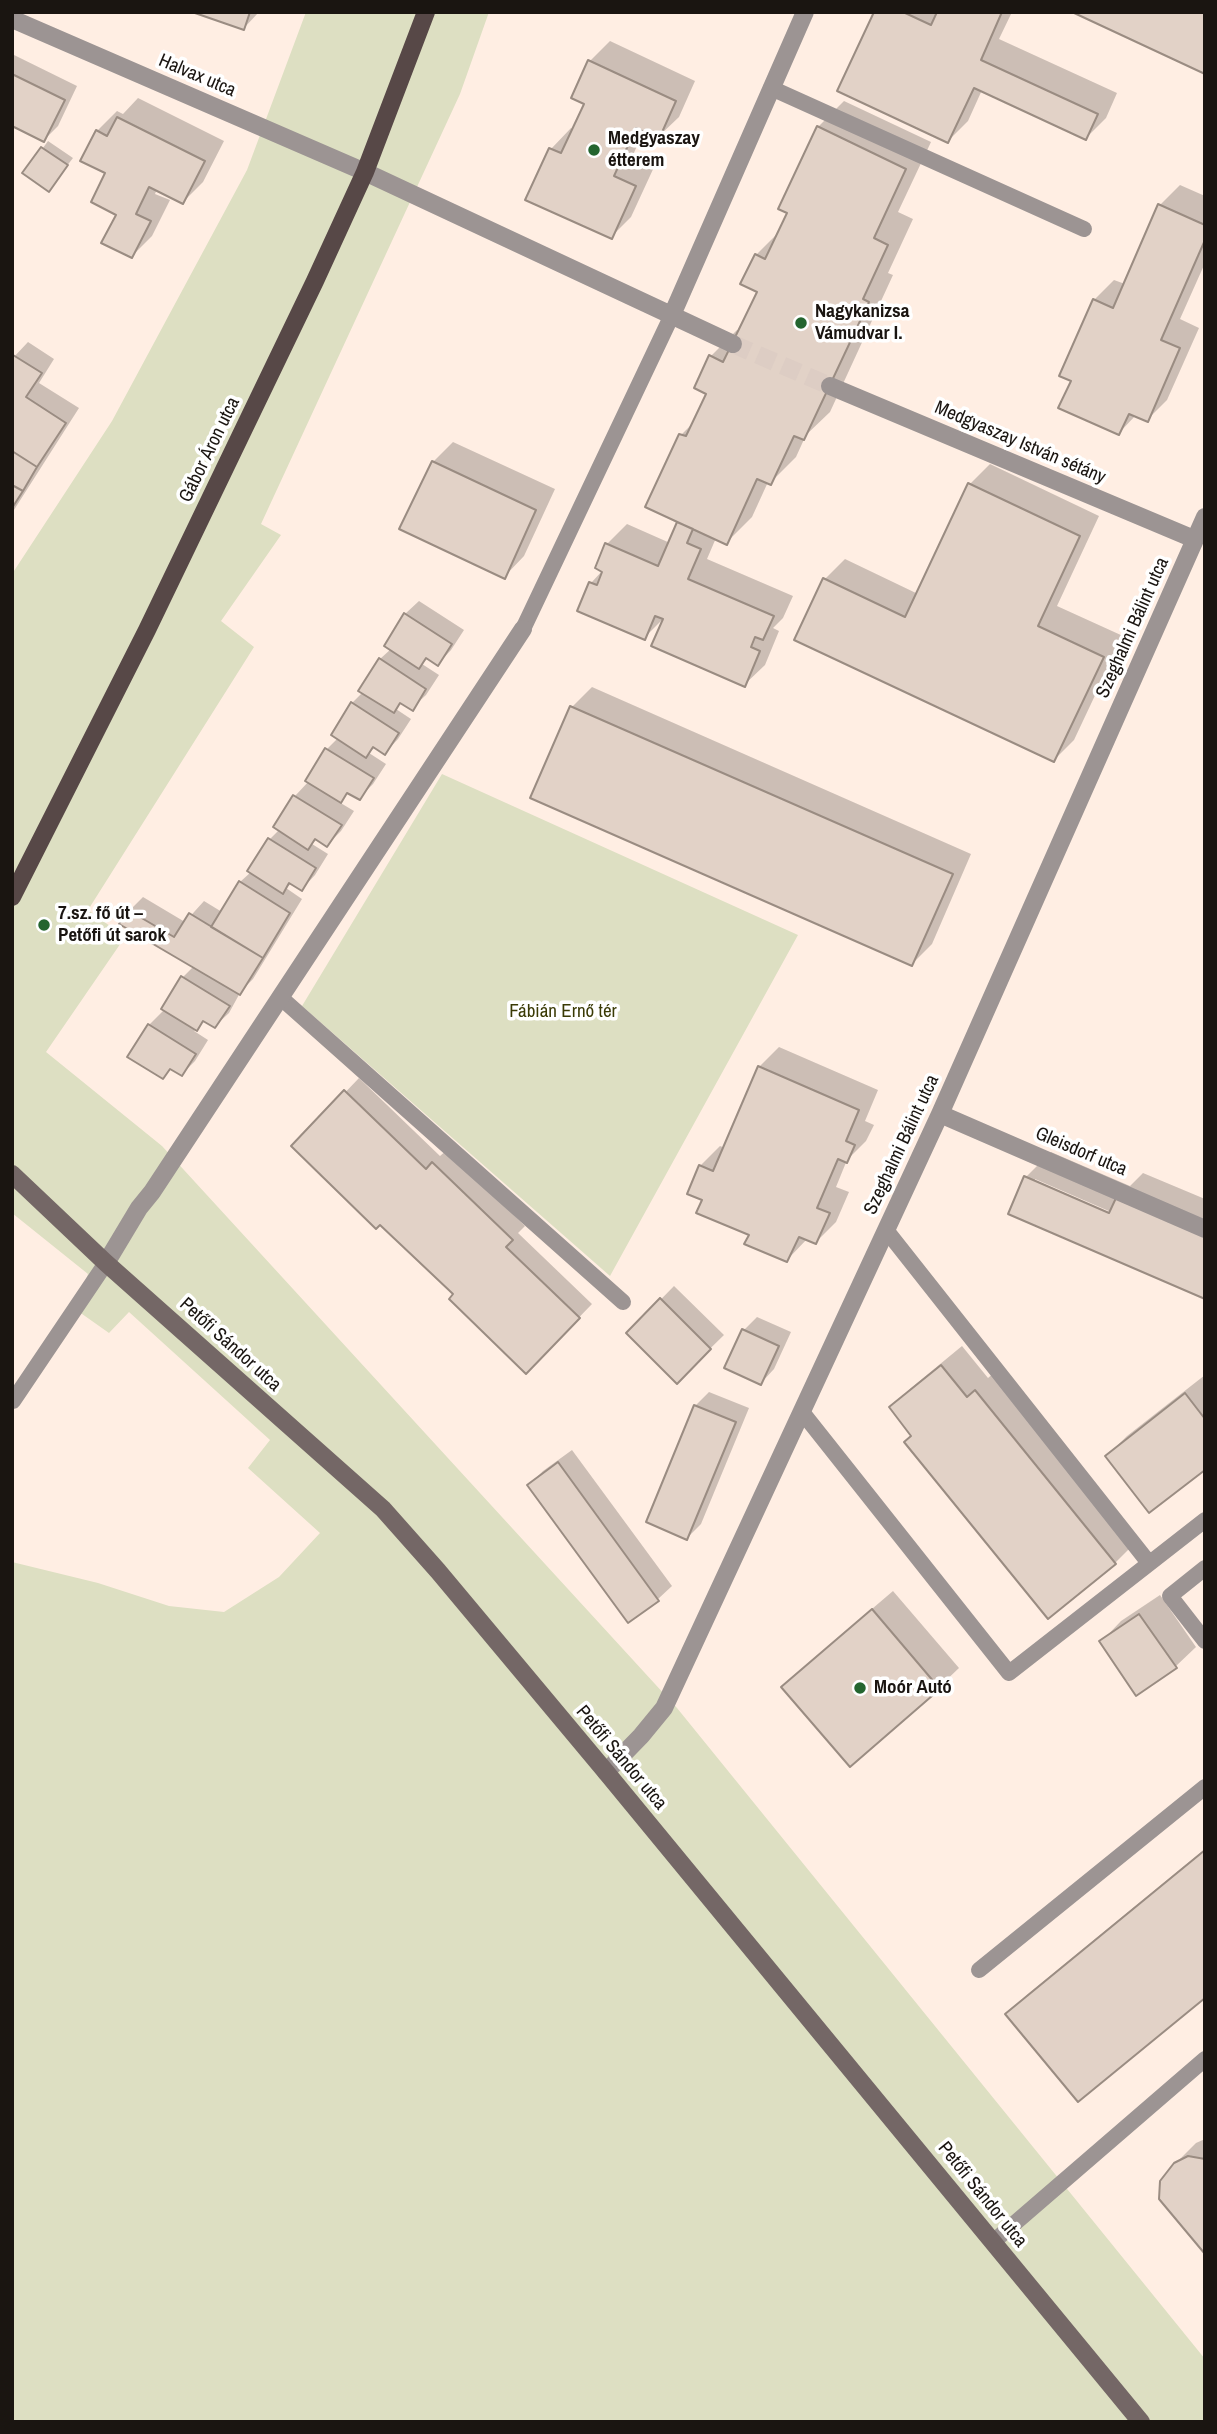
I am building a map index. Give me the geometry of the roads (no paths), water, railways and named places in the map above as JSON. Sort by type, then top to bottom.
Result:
[{"type":"main road","name":"Gábor Áron utca","points":[[12,897],[153,618],[315,281],[365,172],[426,12]]},
{"type":"main road","name":"Petőfi Sándor utca","points":[[12,1175],[106,1263],[383,1509],[606,1772],[1141,2422]]},
{"type":"street","points":[[733,344],[672,315],[805,12]]},
{"type":"street","name":"Halvax utca","points":[[12,19],[365,172],[672,315]]},
{"type":"street","name":"Medgyaszay István sétány","points":[[830,386],[1194,539]]},
{"type":"street","name":"Szeghalmi Bálint utca","points":[[606,1772],[664,1708],[940,1114],[1205,517]]},
{"type":"street","points":[[106,1263],[139,1208],[523,629]]},
{"type":"street","name":"Gleisdorf utca","points":[[940,1114],[1205,1229]]},
{"type":"lane","points":[[771,88],[1084,229]]},
{"type":"lane","points":[[523,629],[672,315]]},
{"type":"lane","points":[[279,998],[623,1301]]},
{"type":"lane","points":[[886,1230],[1149,1563]]},
{"type":"lane","points":[[13,1401],[106,1263]]},
{"type":"lane","points":[[802,1412],[1009,1673],[1205,1520]]},
{"type":"lane","points":[[1205,1568],[1170,1595],[1205,1641]]},
{"type":"lane","points":[[979,1970],[1205,1787]]},
{"type":"lane","points":[[993,2242],[1205,2059]]},
{"type":"tunnel","points":[[733,344],[830,386]]},
{"type":"place","name":"Medgyaszay étterem","points":[[594,150]]},
{"type":"place","name":"Nagykanizsa Vámudvar I.","points":[[801,323]]},
{"type":"place","name":"7.sz. fő út – Petőfi út sarok","points":[[44,925]]},
{"type":"place","name":"Moór Autó","points":[[860,1688]]},
{"type":"park label","name":"Fábián Ernő tér","points":[[563,1012]]}]
